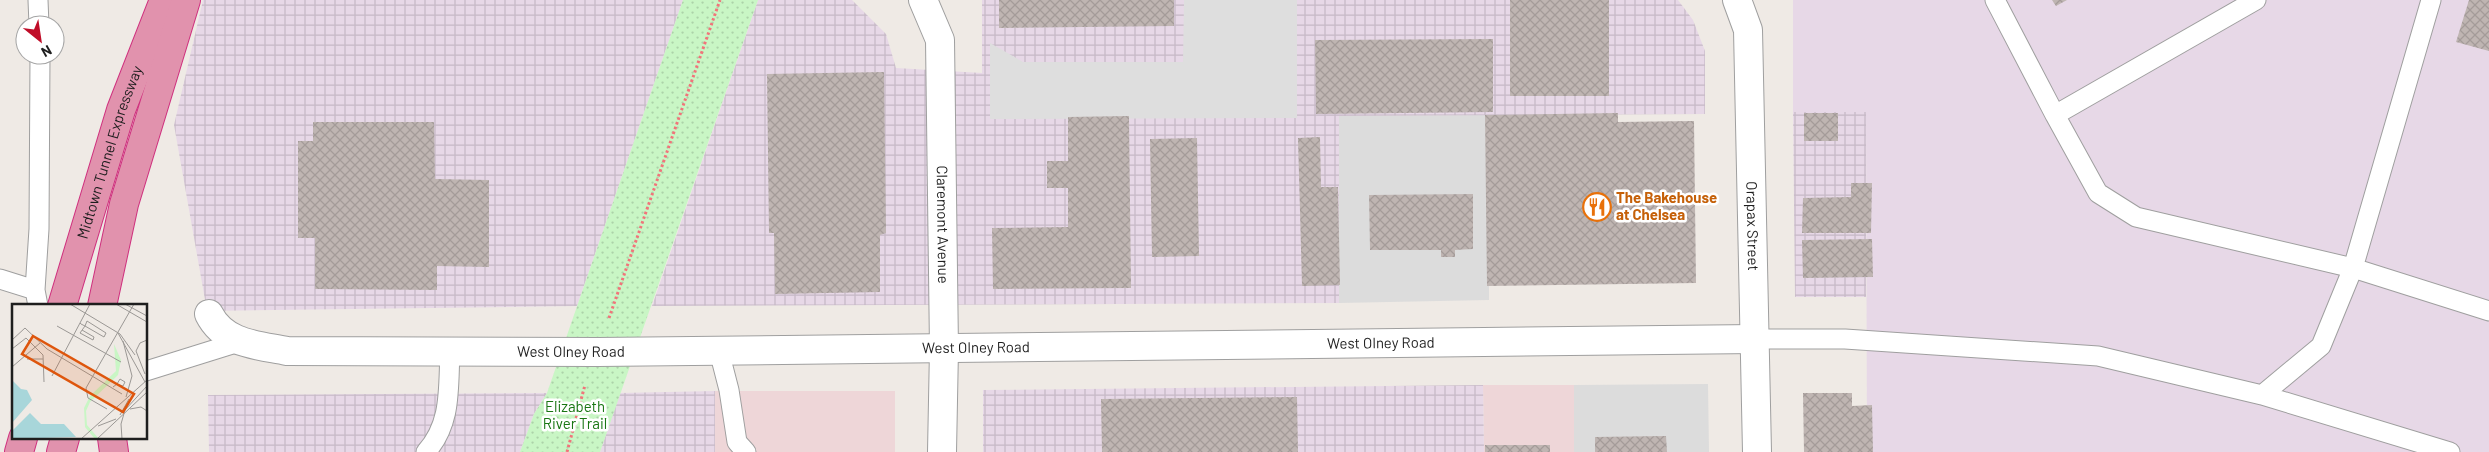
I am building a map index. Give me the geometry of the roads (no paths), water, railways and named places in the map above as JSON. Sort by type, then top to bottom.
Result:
[{"type":"highway","name":"Midtown Tunnel Expressway","points":[[63,304],[121,110],[164,0]]},
{"type":"highway","points":[[102,304],[124,204],[186,0]]},
{"type":"highway","points":[[61,452],[65,440]]},
{"type":"street","name":"Claremont Avenue","points":[[923,0],[940,40],[944,349],[942,452]]},
{"type":"street","name":"Orapax Street","points":[[1737,0],[1748,30],[1757,452]]},
{"type":"street","name":"West Olney Road","points":[[209,314],[215,327],[239,342],[287,350],[598,352],[1756,339]]},
{"type":"lane","points":[[38,0],[39,15]]},
{"type":"lane","points":[[1995,0],[2098,193],[2136,217],[2353,268],[2489,311]]},
{"type":"lane","points":[[2055,115],[2256,0]]},
{"type":"lane","points":[[2262,395],[2320,346],[2353,268],[2431,0]]},
{"type":"lane","points":[[0,279],[36,298],[39,228],[40,65]]},
{"type":"lane","points":[[1756,339],[1845,339],[2098,356],[2262,395],[2450,452]]},
{"type":"lane","points":[[148,370],[239,342]]},
{"type":"lane","points":[[719,351],[729,390],[737,442],[746,452]]},
{"type":"lane","points":[[426,452],[432,445],[447,417],[450,352]]},
{"type":"place","name":"The Bakehouse at Chelsea","points":[[1597,207]]},
{"type":"park label","name":"Elizabeth River Trail","points":[[575,416]]}]
